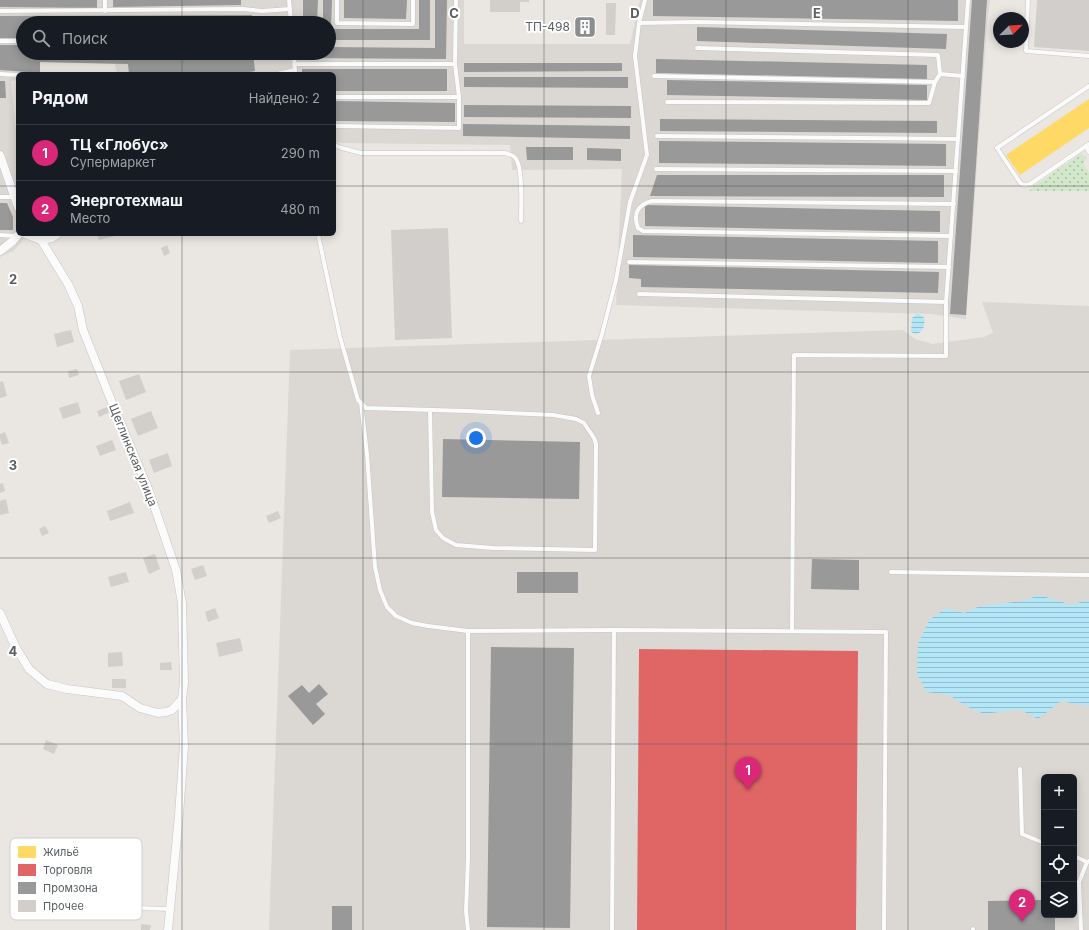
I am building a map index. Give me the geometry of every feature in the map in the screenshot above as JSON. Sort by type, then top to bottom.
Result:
[{"type":"street","points":[[0,155],[2,166],[16,200]]},
{"type":"street","points":[[0,251],[20,236]]},
{"type":"street","points":[[25,236],[41,240],[55,236]]},
{"type":"street","name":"Щеглинская улица","points":[[41,240],[68,284],[78,306],[83,330],[112,404],[149,491],[176,570],[182,603],[184,683],[182,699],[184,746],[168,930]]},
{"type":"street","points":[[0,613],[15,646],[29,669],[47,684],[67,689],[122,696],[140,708],[158,713],[172,710],[182,699]]},
{"type":"lane","points":[[105,0],[105,11]]},
{"type":"lane","points":[[289,0],[290,16]]},
{"type":"lane","points":[[337,0],[337,23],[413,24],[413,0]]},
{"type":"lane","points":[[336,126],[459,128],[459,97],[455,64],[456,0]]},
{"type":"lane","points":[[598,413],[592,394],[589,376],[616,280],[630,202],[647,155],[635,56],[639,22],[645,0]]},
{"type":"lane","points":[[792,631],[794,355],[946,356],[946,302],[968,0]]},
{"type":"lane","points":[[1028,0],[1026,52],[1089,56]]},
{"type":"lane","points":[[0,11],[243,9],[262,11],[290,9]]},
{"type":"lane","points":[[639,22],[966,27]]},
{"type":"lane","points":[[0,41],[16,41]]},
{"type":"lane","points":[[667,102],[929,103],[935,82],[940,74],[938,54],[697,48]]},
{"type":"lane","points":[[294,60],[295,72]]},
{"type":"lane","points":[[294,64],[455,64]]},
{"type":"lane","points":[[0,74],[16,75]]},
{"type":"lane","points":[[940,74],[963,76]]},
{"type":"lane","points":[[654,76],[935,82]]},
{"type":"lane","points":[[1089,86],[997,148],[1021,184],[1025,185],[1030,184],[1087,145],[1089,152]]},
{"type":"lane","points":[[336,97],[459,97]]},
{"type":"lane","points":[[657,136],[958,138]]},
{"type":"lane","points":[[336,146],[361,153],[505,153],[512,155],[516,159],[520,171],[521,221]]},
{"type":"lane","points":[[656,169],[956,171]]},
{"type":"lane","points":[[0,197],[15,197]]},
{"type":"lane","points":[[951,236],[643,231],[638,228],[636,222],[638,208],[644,203],[652,201],[954,204]]},
{"type":"lane","points":[[0,236],[16,235]]},
{"type":"lane","points":[[318,236],[340,337],[358,400],[366,408],[430,410],[553,415],[576,419],[584,423],[594,438],[596,444],[595,550],[493,548],[456,545],[443,538],[436,530],[432,512],[430,410]]},
{"type":"lane","points":[[629,262],[949,267]]},
{"type":"lane","points":[[639,294],[946,302]]},
{"type":"lane","points":[[361,403],[367,454],[375,567],[380,590],[387,607],[396,616],[412,623],[468,631],[614,630],[886,632],[884,930]]},
{"type":"lane","points":[[891,572],[1089,575]]},
{"type":"lane","points":[[612,930],[614,630]]},
{"type":"lane","points":[[468,631],[468,858],[466,911],[468,930]]},
{"type":"lane","points":[[1020,769],[1022,834],[1041,843]]},
{"type":"lane","points":[[1077,857],[1088,862],[1079,882],[1081,930]]},
{"type":"lane","points":[[142,908],[170,909]]},
{"type":"shaded area","points":[[0,0],[464,0],[464,44],[630,44],[640,0],[990,0],[987,23],[966,319],[932,314],[616,305],[622,169],[512,170],[510,145],[336,142],[336,72],[117,72],[115,64],[40,62],[40,72],[16,72],[16,80],[11,81],[16,130],[16,236],[25,236],[21,243],[13,251],[0,257]]},
{"type":"shaded area","points":[[982,302],[1089,306],[1089,930],[269,930],[290,350],[903,330],[915,339],[933,344],[984,337],[993,333]]},
{"type":"green space","points":[[1080,154],[1086,156],[1084,165],[1089,173],[1089,191],[1029,191],[1034,186]]},
{"type":"water","points":[[918,314],[923,316],[924,323],[921,331],[915,334],[911,332],[912,318]]},
{"type":"water","points":[[1039,595],[1072,605],[1083,601],[1089,601],[1089,705],[1061,701],[1038,719],[1019,709],[984,714],[966,706],[949,695],[926,692],[917,673],[918,644],[929,620],[946,608],[964,613],[980,606],[1023,601]]},
{"type":"building: Жильё","points":[[1089,99],[1089,128],[1020,175],[1006,155]]},
{"type":"building: Торговля","points":[[639,649],[858,651],[856,930],[637,930]]},
{"type":"building: Промзона","points":[[0,0],[97,0],[97,8],[0,7]]},
{"type":"building: Промзона","points":[[113,0],[241,0],[241,5],[113,7]]},
{"type":"building: Промзона","points":[[303,0],[318,0],[317,16],[303,16]]},
{"type":"building: Промзона","points":[[323,0],[332,0],[331,16],[323,16]]},
{"type":"building: Промзона","points":[[344,0],[407,0],[406,19],[344,18]]},
{"type":"building: Промзона","points":[[419,0],[430,0],[430,40],[336,40],[336,29],[419,29]]},
{"type":"building: Промзона","points":[[435,0],[447,0],[446,59],[336,58],[336,47],[435,48]]},
{"type":"building: Промзона","points":[[653,0],[958,0],[958,21],[653,16]]},
{"type":"building: Промзона","points":[[972,0],[987,0],[966,315],[950,314]]},
{"type":"building: Промзона","points":[[252,15],[16,16],[16,38],[0,38],[0,16]]},
{"type":"building: Промзона","points":[[697,27],[947,34],[946,49],[697,41]]},
{"type":"building: Промзона","points":[[0,45],[16,45],[16,60],[254,60],[255,71],[129,72],[128,64],[40,62],[40,72],[0,70]]},
{"type":"building: Промзона","points":[[656,59],[927,65],[927,79],[656,73]]},
{"type":"building: Промзона","points":[[464,63],[622,63],[622,71],[464,72]]},
{"type":"building: Промзона","points":[[302,69],[447,69],[447,91],[336,91],[336,72],[302,72]]},
{"type":"building: Промзона","points":[[464,77],[628,77],[628,88],[464,87]]},
{"type":"building: Промзона","points":[[667,80],[927,85],[927,100],[667,95]]},
{"type":"building: Промзона","points":[[0,81],[5,81],[6,98],[0,98]]},
{"type":"building: Промзона","points":[[336,101],[455,103],[455,122],[336,121]]},
{"type":"building: Промзона","points":[[464,105],[631,106],[631,118],[464,117]]},
{"type":"building: Промзона","points":[[660,119],[937,121],[937,133],[660,131]]},
{"type":"building: Промзона","points":[[463,124],[630,126],[630,139],[463,136]]},
{"type":"building: Промзона","points":[[659,141],[946,144],[946,166],[659,163]]},
{"type":"building: Промзона","points":[[526,147],[573,147],[573,160],[527,160]]},
{"type":"building: Промзона","points":[[587,148],[621,149],[621,161],[587,160]]},
{"type":"building: Промзона","points":[[657,175],[944,175],[944,197],[650,196]]},
{"type":"building: Промзона","points":[[0,203],[7,203],[13,217],[13,230],[0,230]]},
{"type":"building: Промзона","points":[[645,205],[940,211],[940,232],[645,226]]},
{"type":"building: Промзона","points":[[633,235],[938,241],[938,263],[633,257]]},
{"type":"building: Промзона","points":[[629,265],[939,272],[938,293],[641,287],[641,279],[629,278]]},
{"type":"building: Промзона","points":[[443,439],[580,442],[579,499],[442,497]]},
{"type":"building: Промзона","points":[[812,559],[859,560],[859,590],[811,589]]},
{"type":"building: Промзона","points":[[517,572],[578,572],[578,593],[517,593]]},
{"type":"building: Промзона","points":[[491,647],[574,648],[570,928],[487,927]]},
{"type":"building: Промзона","points":[[319,684],[328,694],[316,704],[325,714],[313,725],[288,696],[302,685],[309,693]]},
{"type":"building: Промзона","points":[[1041,900],[1041,918],[1055,918],[1055,930],[988,930],[988,901]]},
{"type":"building: Промзона","points":[[332,906],[352,906],[352,930],[332,930]]},
{"type":"building: Прочее","points":[[490,0],[529,0],[529,2],[520,2],[520,12],[490,12]]},
{"type":"building: Прочее","points":[[1037,0],[1089,0],[1089,51],[1034,47]]},
{"type":"building: Прочее","points":[[606,3],[616,3],[615,35],[606,35]]},
{"type":"building: Прочее","name":"ТП-498","points":[[580,20],[590,20],[590,34],[580,34]]},
{"type":"building: Прочее","points":[[448,228],[452,338],[395,340],[391,230]]},
{"type":"building: Прочее","points":[[98,236],[115,236],[99,240]]},
{"type":"building: Прочее","points":[[167,245],[170,253],[164,256],[161,248]]},
{"type":"building: Прочее","points":[[71,330],[74,342],[57,347],[54,334]]},
{"type":"building: Прочее","points":[[77,369],[79,375],[69,378],[68,371]]},
{"type":"building: Прочее","points":[[139,374],[146,392],[126,400],[119,381]]},
{"type":"building: Прочее","points":[[3,381],[7,396],[0,398],[0,382]]},
{"type":"building: Прочее","points":[[78,402],[81,413],[63,419],[59,408]]},
{"type":"building: Прочее","points":[[107,407],[110,412],[99,417],[97,411]]},
{"type":"building: Прочее","points":[[151,411],[158,428],[138,436],[131,419]]},
{"type":"building: Прочее","points":[[5,432],[9,443],[2,445],[0,434]]},
{"type":"building: Прочее","points":[[112,440],[116,450],[100,456],[96,446]]},
{"type":"building: Прочее","points":[[168,453],[172,466],[154,473],[149,460]]},
{"type":"building: Прочее","points":[[3,483],[5,491],[0,493],[0,484]]},
{"type":"building: Прочее","points":[[6,499],[9,513],[0,515],[0,501]]},
{"type":"building: Прочее","points":[[130,502],[134,513],[110,521],[107,511]]},
{"type":"building: Прочее","points":[[278,511],[281,518],[269,523],[266,516]]},
{"type":"building: Прочее","points":[[45,526],[49,533],[42,536],[39,529]]},
{"type":"building: Прочее","points":[[155,554],[160,569],[149,574],[143,558]]},
{"type":"building: Прочее","points":[[203,565],[207,576],[195,580],[191,569]]},
{"type":"building: Прочее","points":[[126,572],[129,582],[111,587],[108,577]]},
{"type":"building: Прочее","points":[[215,608],[219,618],[208,622],[205,612]]},
{"type":"building: Прочее","points":[[240,638],[243,651],[219,657],[216,643]]},
{"type":"building: Прочее","points":[[122,652],[123,666],[108,667],[108,653]]},
{"type":"building: Прочее","points":[[171,662],[172,670],[160,670],[160,663]]},
{"type":"building: Прочее","points":[[112,679],[126,679],[126,688],[112,688]]},
{"type":"building: Прочее","points":[[46,740],[58,745],[54,754],[43,749]]},
{"type":"building: Прочее","points":[[141,924],[151,925],[150,930],[141,930]]},
{"type":"place","name":"ТП-498","points":[[585,27]]},
{"type":"place","name":"ТЦ «Глобус»","points":[[748,790]]},
{"type":"place","name":"Энерготехмаш","points":[[1022,922]]}]
